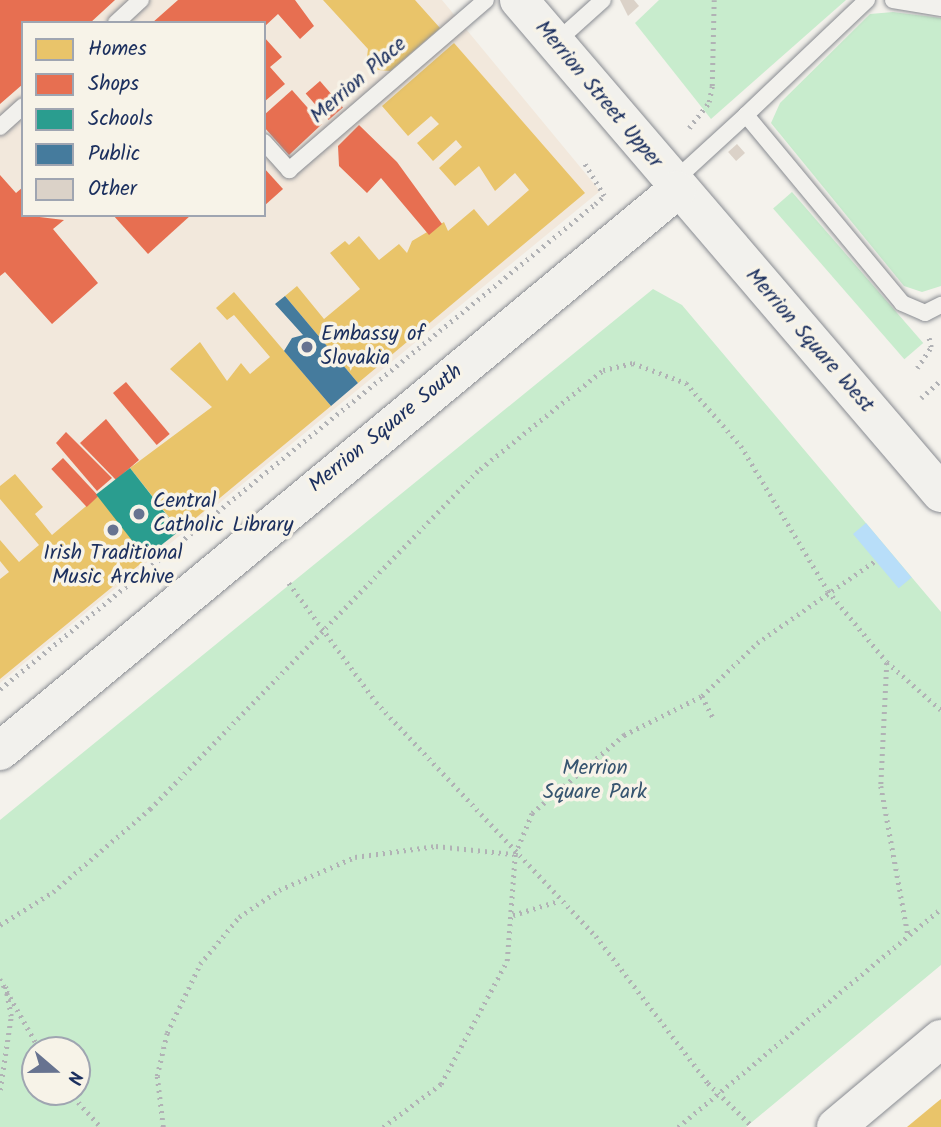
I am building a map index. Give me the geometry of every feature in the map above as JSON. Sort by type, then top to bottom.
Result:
[{"type":"street","name":"Merrion Street Upper","points":[[519,0],[674,186]]},
{"type":"street","name":"Merrion Square West","points":[[674,186],[941,493]]},
{"type":"street","name":"Merrion Square South","points":[[0,751],[674,186]]},
{"type":"street","points":[[836,1127],[941,1039]]},
{"type":"lane","points":[[118,21],[141,0]]},
{"type":"lane","name":"Merrion Place","points":[[266,144],[289,170],[486,0]]},
{"type":"lane","points":[[555,43],[603,0]]},
{"type":"lane","points":[[674,186],[867,0]]},
{"type":"lane","points":[[893,0],[941,8]]},
{"type":"lane","points":[[0,127],[21,108]]},
{"type":"lane","points":[[746,115],[902,303],[925,313],[941,304]]},
{"type":"path","points":[[689,128],[711,94],[714,0]]},
{"type":"path","points":[[0,689],[604,196],[584,163]]},
{"type":"path","points":[[917,368],[930,346],[925,313]]},
{"type":"path","points":[[0,925],[53,891],[150,809],[480,469],[603,370],[633,363],[686,383],[727,429],[828,591],[887,662],[941,710]]},
{"type":"path","points":[[921,398],[941,380]]},
{"type":"path","points":[[383,1127],[441,1084],[507,961],[513,915],[515,854],[522,828],[547,797],[624,735],[702,696],[757,643],[828,591],[875,561]]},
{"type":"path","points":[[289,583],[327,627],[376,702],[558,901],[596,936],[720,1092],[750,1124]]},
{"type":"path","points":[[887,662],[881,786],[908,934]]},
{"type":"path","points":[[702,696],[713,718]]},
{"type":"path","points":[[163,1127],[157,1076],[167,1033],[200,964],[239,917],[279,890],[355,857],[436,846],[515,854]]},
{"type":"path","points":[[513,915],[558,901]]},
{"type":"path","points":[[678,1127],[941,909]]},
{"type":"path","points":[[0,979],[33,1036]]},
{"type":"path","points":[[0,1090],[11,1016],[5,984]]},
{"type":"path","points":[[82,1106],[101,1127]]},
{"type":"shaded area","points":[[0,0],[442,0],[600,191],[0,683]]},
{"type":"green space","points":[[659,0],[846,0],[711,119],[635,23]]},
{"type":"green space","points":[[893,12],[941,18],[941,286],[922,292],[904,286],[771,123],[780,103],[870,14]]},
{"type":"green space","points":[[792,192],[923,343],[904,359],[773,208]]},
{"type":"green space","name":"Merrion Square Park","points":[[653,289],[682,305],[941,612],[941,965],[746,1127],[0,1127],[0,820]]},
{"type":"water","points":[[866,523],[912,577],[899,588],[853,534]]},
{"type":"building: Homes","points":[[323,0],[415,0],[440,28],[390,71],[378,70],[367,57],[368,49]]},
{"type":"building: Homes","points":[[454,43],[585,193],[358,383],[285,296],[297,286],[324,319],[360,289],[330,253],[345,241],[349,245],[359,236],[379,260],[399,244],[407,253],[412,241],[444,222],[448,231],[474,209],[488,226],[529,190],[515,173],[495,191],[479,166],[455,186],[439,168],[462,147],[456,140],[433,161],[417,143],[439,124],[431,116],[408,136],[382,106]]},
{"type":"building: Homes","points":[[234,292],[331,406],[180,531],[130,468],[212,407],[170,369],[200,342],[227,381],[241,363],[250,374],[270,357],[234,315],[227,320],[216,308]]},
{"type":"building: Homes","points":[[15,474],[43,507],[35,514],[52,535],[98,496],[150,556],[0,679],[0,579],[9,572],[0,561],[0,540],[19,562],[39,545],[0,499],[0,486]]},
{"type":"building: Homes","points":[[941,1099],[941,1127],[907,1127],[936,1103]]},
{"type":"building: Shops","points":[[0,0],[115,0],[92,21],[21,21],[21,86],[0,104]]},
{"type":"building: Shops","points":[[178,0],[295,0],[314,26],[300,39],[278,14],[266,25],[266,21],[154,21]]},
{"type":"building: Shops","points":[[266,39],[282,57],[270,67],[285,84],[266,100]]},
{"type":"building: Shops","points":[[320,81],[343,107],[329,120],[306,93]]},
{"type":"building: Shops","points":[[292,90],[322,124],[289,155],[266,129],[266,113]]},
{"type":"building: Shops","points":[[359,125],[397,162],[442,224],[429,235],[381,178],[367,193],[339,166],[338,146]]},
{"type":"building: Shops","points":[[266,170],[283,189],[266,204]]},
{"type":"building: Shops","points":[[0,175],[16,193],[21,189],[21,217],[64,220],[53,229],[98,283],[52,324],[5,272],[0,276]]},
{"type":"building: Shops","points":[[115,217],[189,217],[148,254]]},
{"type":"building: Shops","points":[[126,382],[170,434],[157,445],[113,393]]},
{"type":"building: Shops","points":[[106,419],[139,460],[116,480],[80,443]]},
{"type":"building: Shops","points":[[66,432],[112,478],[97,491],[56,443]]},
{"type":"building: Shops","points":[[63,458],[98,496],[87,507],[51,469]]},
{"type":"building: Schools","name":"Central Catholic Library","points":[[130,468],[179,531],[145,558],[96,494]]},
{"type":"building: Public","name":"Embassy of Slovakia","points":[[285,296],[358,383],[331,406],[284,351],[292,338],[303,335],[275,304]]},
{"type":"building: Other","points":[[620,0],[634,0],[639,6],[628,16]]},
{"type":"building: Other","points":[[737,144],[745,153],[736,161],[728,152]]},
{"type":"place","name":"Embassy of Slovakia","points":[[307,347]]},
{"type":"place","name":"Central Catholic Library","points":[[139,514]]},
{"type":"place","name":"Irish Traditional Music Archive","points":[[113,530]]}]
